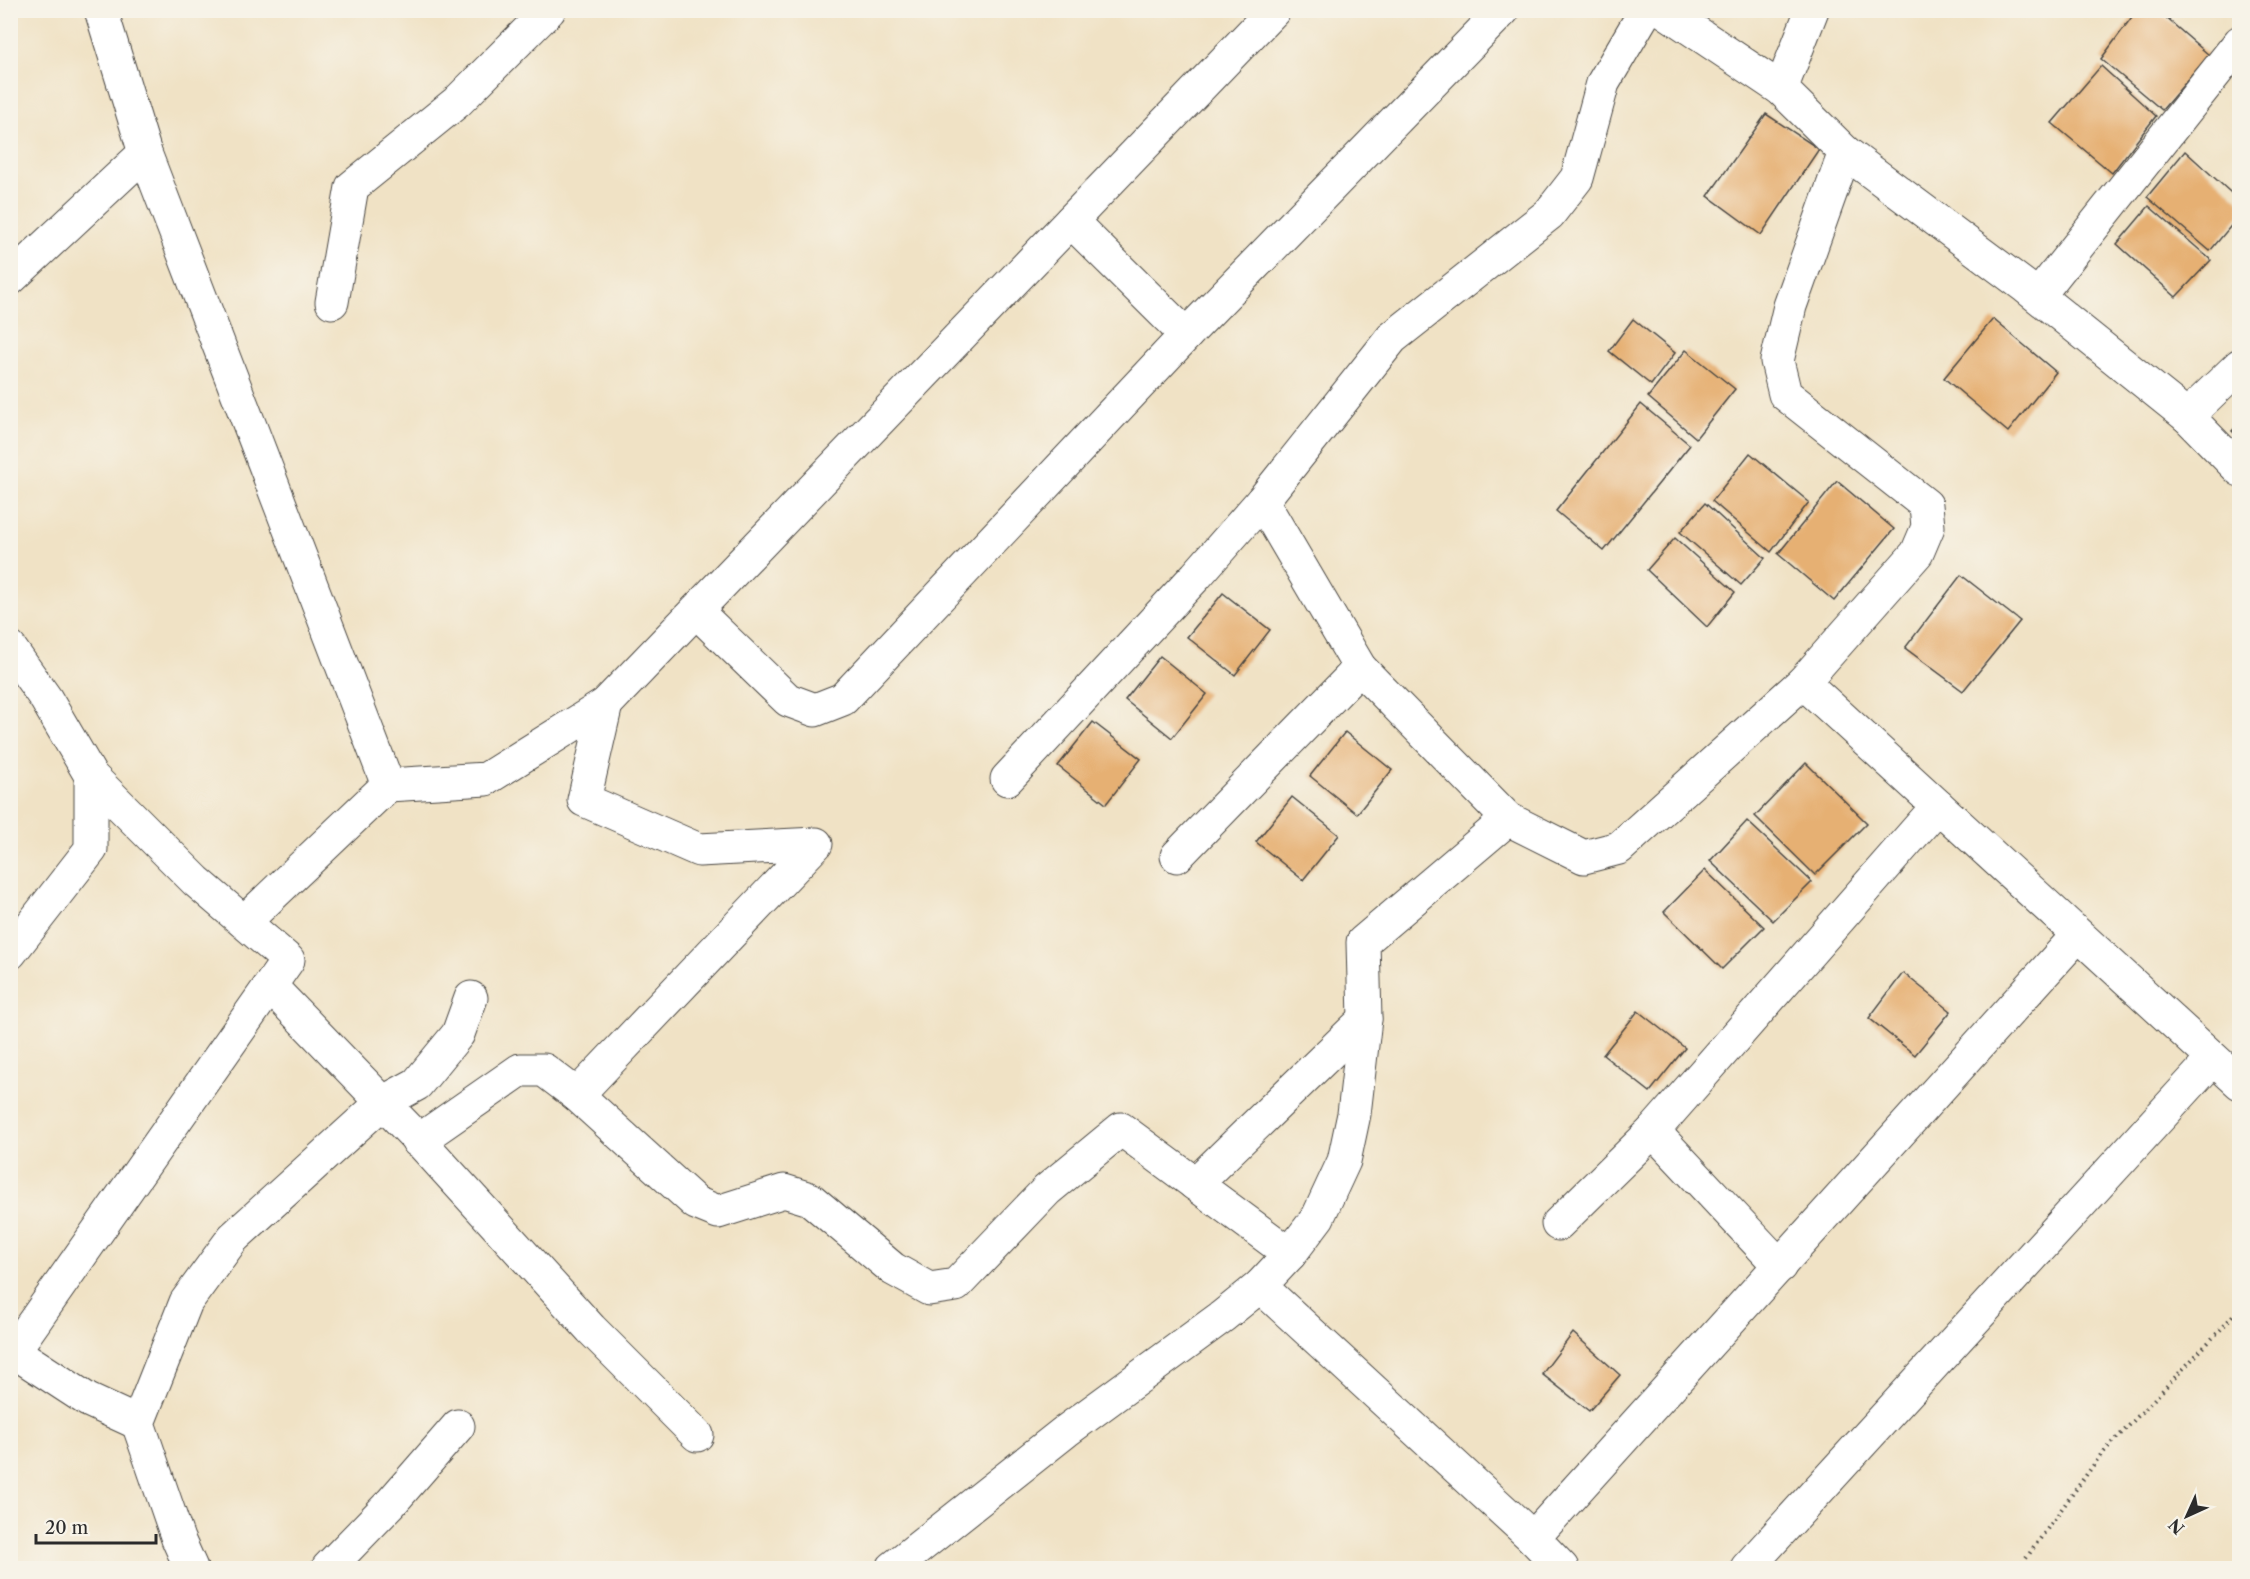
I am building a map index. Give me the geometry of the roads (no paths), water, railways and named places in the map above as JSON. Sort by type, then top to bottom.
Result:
[{"type":"street","points":[[101,10],[145,153],[388,785]]},
{"type":"street","points":[[332,302],[352,187],[457,102],[549,10]]},
{"type":"street","points":[[244,922],[388,785],[486,779],[606,704],[1274,10]]},
{"type":"street","points":[[696,611],[788,700],[815,710],[843,699],[1186,335],[1503,10]]},
{"type":"street","points":[[1007,779],[1196,576],[1262,501],[1392,338],[1549,214],[1577,178],[1603,83],[1647,10]]},
{"type":"street","points":[[1663,10],[1781,89],[1845,152],[2038,296],[2187,416],[2240,470]]},
{"type":"street","points":[[1781,89],[1812,10]]},
{"type":"street","points":[[2038,296],[2240,42]]},
{"type":"street","points":[[1262,501],[1360,668],[1508,819],[1584,857],[1619,848],[1803,682],[1917,553],[1928,527],[1926,505],[1785,394],[1777,362],[1790,306],[1845,152]]},
{"type":"street","points":[[10,279],[145,153]]},
{"type":"street","points":[[1071,221],[1186,335]]},
{"type":"street","points":[[2187,416],[2240,365]]},
{"type":"street","points":[[10,648],[46,699],[91,776],[196,881],[288,960],[12,1352],[88,1400],[138,1423]]},
{"type":"street","points":[[1177,856],[1360,668]]},
{"type":"street","points":[[1803,682],[2240,1083]]},
{"type":"street","points":[[577,1095],[816,844],[699,850],[584,800],[606,704]]},
{"type":"street","points":[[10,953],[90,849],[91,776]]},
{"type":"street","points":[[1558,1224],[1653,1131],[1938,806]]},
{"type":"street","points":[[893,1569],[1066,1431],[1223,1316],[1260,1286],[1290,1254],[1318,1217],[1344,1161],[1354,1114],[1365,1019],[1363,942],[1508,819]]},
{"type":"street","points":[[1533,1538],[2078,935]]},
{"type":"street","points":[[270,986],[418,1141],[591,1329],[696,1435]]},
{"type":"street","points":[[191,1569],[178,1539],[138,1423],[186,1302],[233,1238],[382,1103],[417,1084],[458,1034],[471,998]]},
{"type":"street","points":[[1195,1184],[1365,1019]]},
{"type":"street","points":[[1747,1569],[2213,1059]]},
{"type":"street","points":[[418,1141],[520,1070],[544,1070],[577,1095],[696,1203],[718,1212],[784,1191],[810,1199],[893,1269],[929,1289],[956,1285],[1047,1190],[1120,1129],[1290,1254]]},
{"type":"street","points":[[1653,1131],[1780,1266]]},
{"type":"street","points":[[1260,1286],[1533,1538],[1562,1569]]},
{"type":"street","points":[[328,1569],[391,1503],[458,1426]]}]
